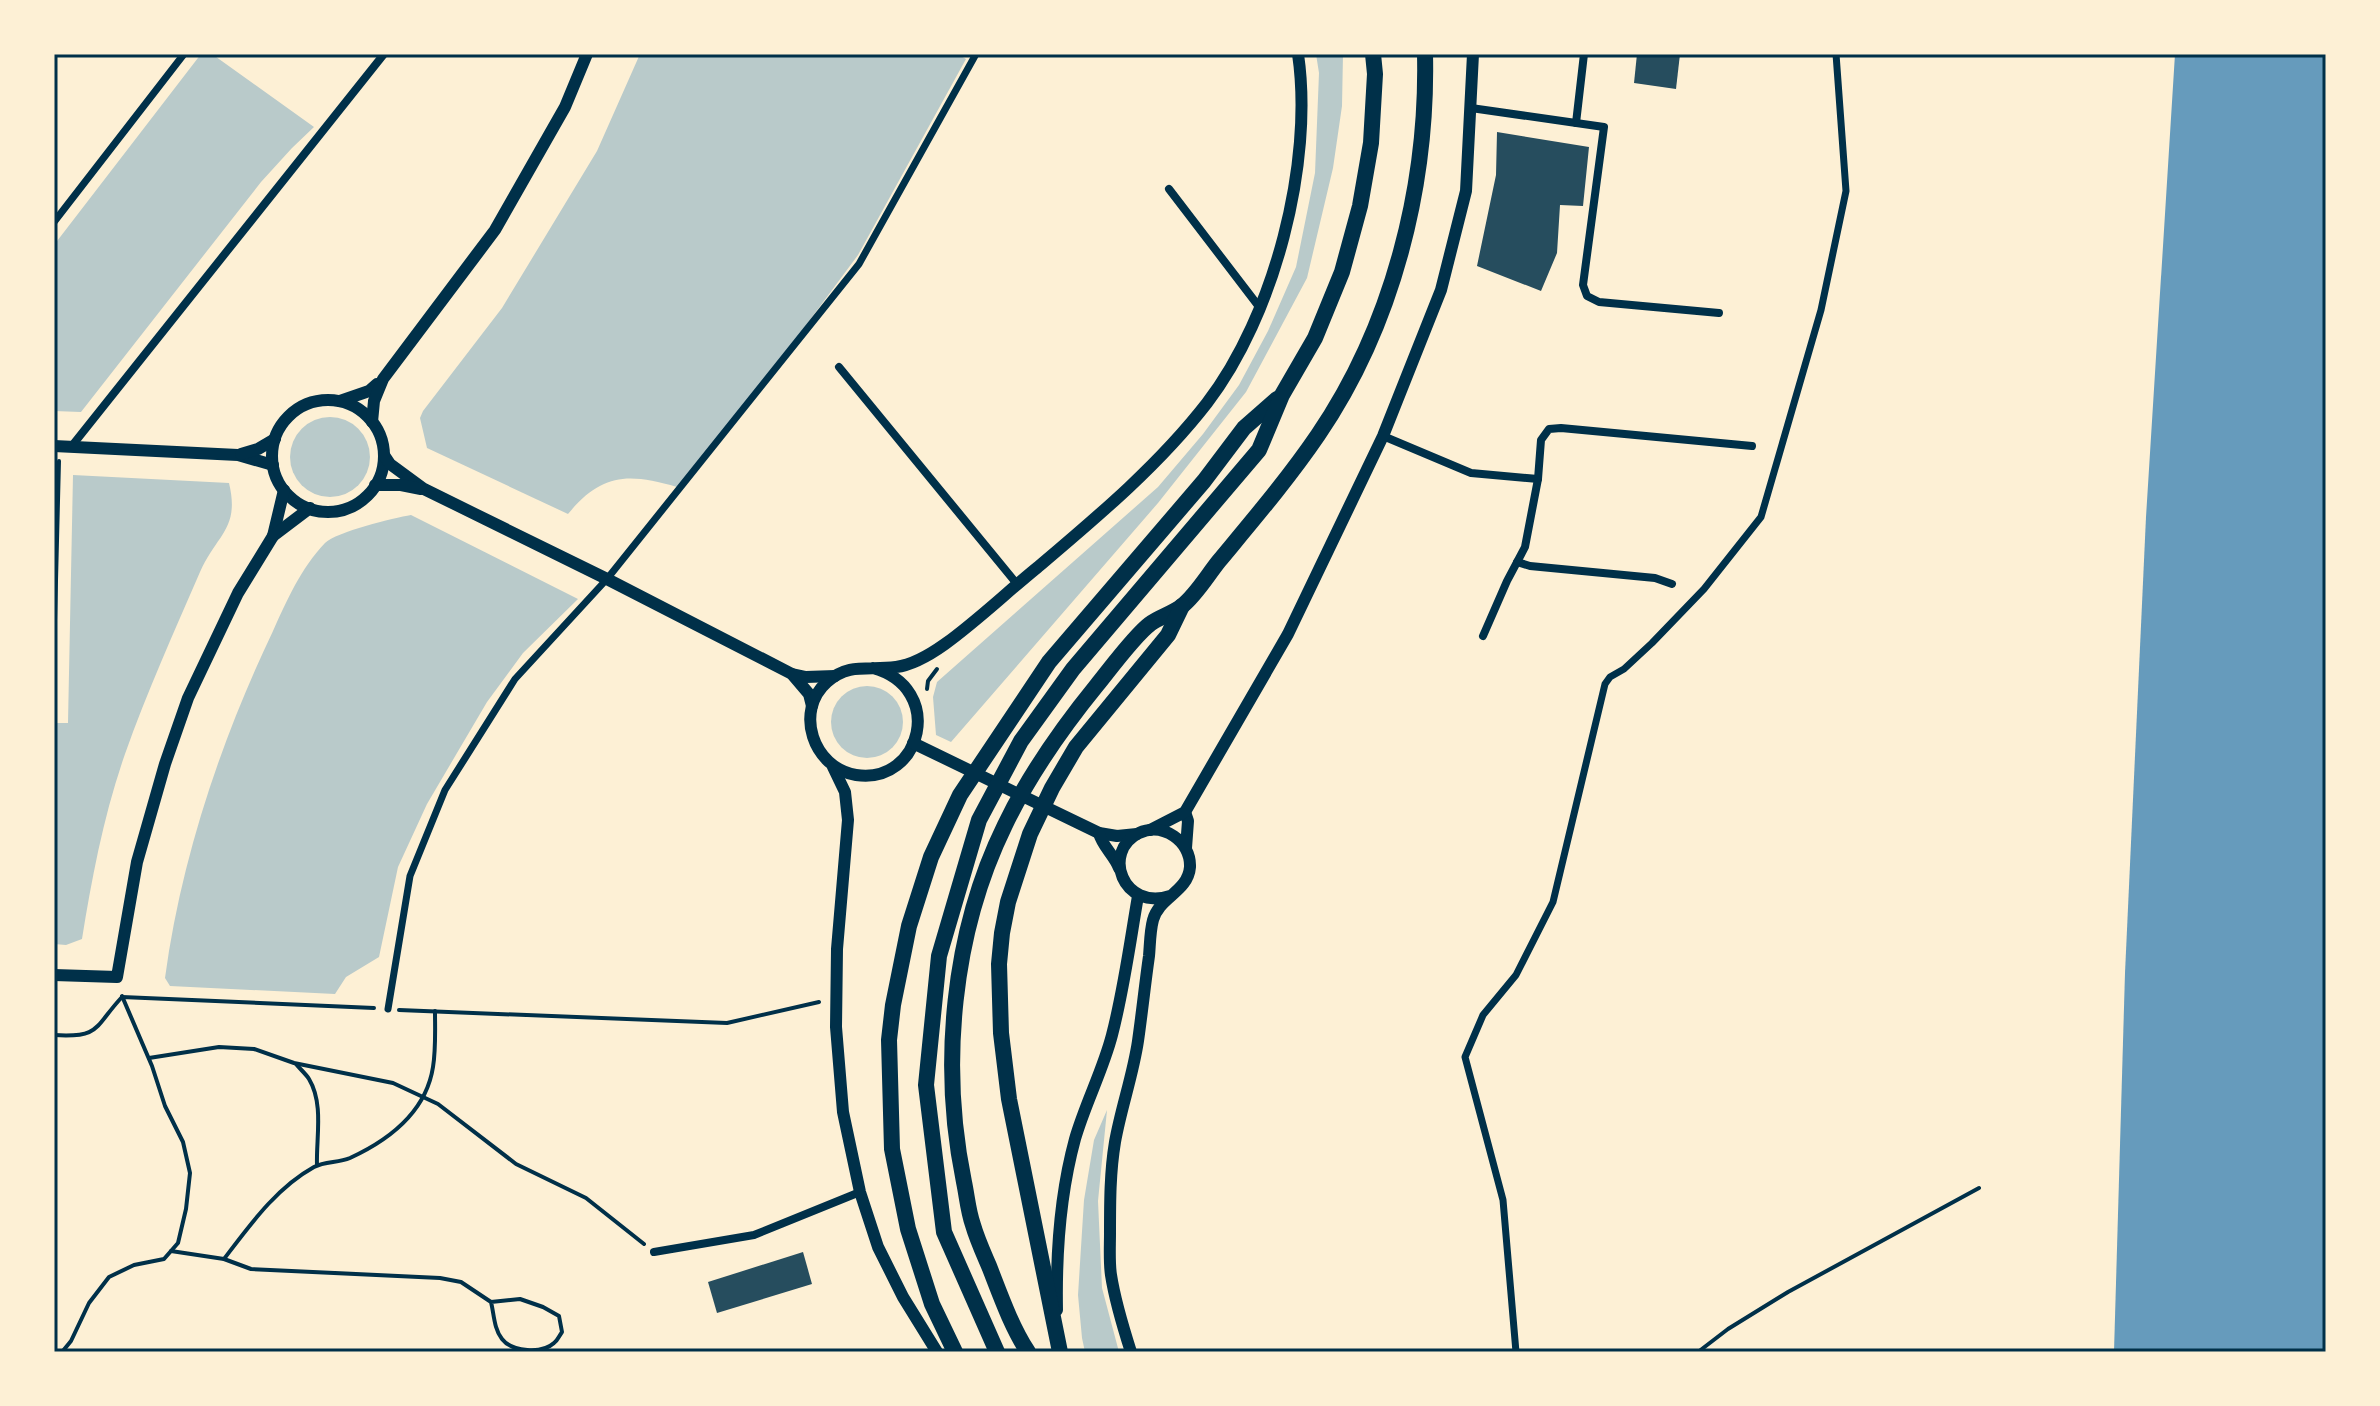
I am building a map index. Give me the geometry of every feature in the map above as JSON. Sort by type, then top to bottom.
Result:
[{"type":"highway","points":[[997,1352],[944,1232],[926,1085],[939,956],[979,820],[1021,741],[1073,669],[1259,450],[1282,395],[1315,338],[1342,272],[1360,206],[1371,143],[1375,74],[1373,54]]},
{"type":"highway","points":[[1059,1348],[1009,1099],[1001,1033],[999,964],[1008,902],[1030,834],[1076,747],[1168,635],[1182,606],[1270,500],[1319,433],[1349,382],[1375,325],[1403,248],[1421,162],[1425,122],[1425,54]]},
{"type":"highway","points":[[955,1352],[932,1304],[908,1229],[892,1149],[889,1040],[893,1005],[909,926],[931,857],[960,795],[1049,662],[1204,481],[1244,428],[1282,395]]},
{"type":"highway","points":[[1028,1352],[995,1283],[972,1224],[958,1153],[952,1082],[954,1020],[961,958],[980,888],[1004,826],[1043,758],[1095,687],[1148,625],[1182,606]]},
{"type":"street","points":[[54,222],[184,54]]},
{"type":"street","points":[[62,446],[313,146],[384,54]]},
{"type":"street","points":[[339,401],[369,391],[383,379],[495,230],[565,107],[587,54]]},
{"type":"street","points":[[388,1009],[410,876],[445,790],[515,679],[607,579],[859,264],[976,54]]},
{"type":"street","points":[[384,455],[381,473],[367,496],[344,509],[331,511],[310,508],[293,499],[284,490],[273,465],[275,439],[280,426],[299,408],[325,400],[339,401],[352,405],[372,422],[390,464],[424,489],[792,674],[835,676],[860,667],[897,667],[920,659],[945,644],[1145,472],[1209,401],[1237,355],[1260,308],[1282,245],[1297,166],[1301,112],[1298,54]]},
{"type":"street","points":[[1120,870],[1124,848],[1145,832],[1185,812],[1288,634],[1383,436],[1441,290],[1466,191],[1473,54]]},
{"type":"street","points":[[1576,123],[1584,54]]},
{"type":"street","points":[[1516,1352],[1503,1200],[1465,1057],[1483,1015],[1516,975],[1553,902],[1605,684],[1652,643],[1704,589],[1761,517],[1821,310],[1846,191],[1836,54]]},
{"type":"street","points":[[1471,108],[1604,127],[1583,285],[1587,296],[1594,300],[1719,313]]},
{"type":"street","points":[[1169,189],[1260,308]]},
{"type":"street","points":[[839,367],[1017,584]]},
{"type":"street","points":[[372,422],[374,401],[383,379]]},
{"type":"street","points":[[1483,636],[1525,547],[1538,479],[1541,440],[1546,431],[1554,427],[1752,446]]},
{"type":"street","points":[[1383,436],[1471,473],[1538,479]]},
{"type":"street","points":[[238,455],[258,449],[275,439]]},
{"type":"street","points":[[62,446],[238,455],[273,465]]},
{"type":"street","points":[[375,485],[424,489]]},
{"type":"street","points":[[54,975],[117,977],[137,862],[165,764],[188,698],[238,593],[273,536],[284,490]]},
{"type":"street","points":[[273,536],[310,508]]},
{"type":"street","points":[[1517,562],[1530,566],[1655,578],[1672,584]]},
{"type":"street","points":[[832,765],[855,775],[881,773],[903,759],[913,743],[918,724],[913,697],[897,678],[873,668]]},
{"type":"street","points":[[792,674],[809,694],[812,706]]},
{"type":"street","points":[[835,676],[820,689],[810,719],[811,732],[822,755],[832,765],[845,792],[848,820],[837,949],[838,1066],[843,1112],[860,1192],[878,1247],[903,1297],[937,1352]]},
{"type":"street","points":[[913,743],[1094,831],[1117,836],[1161,830],[1180,840],[1186,849]]},
{"type":"street","points":[[1131,1352],[1111,1273],[1110,1184],[1115,1143],[1138,1045],[1152,922],[1162,903],[1181,888],[1190,871],[1185,812]]},
{"type":"street","points":[[1094,831],[1113,855],[1130,889],[1138,896],[1149,899],[1170,896]]},
{"type":"street","points":[[1059,1348],[1056,1273],[1064,1196],[1075,1140],[1112,1039],[1126,977],[1138,896]]},
{"type":"street","points":[[654,1252],[754,1235],[860,1192]]},
{"type":"path","points":[[54,660],[55,557],[62,446]]},
{"type":"path","points":[[927,692],[928,681],[942,663]]},
{"type":"path","points":[[62,1352],[71,1341],[89,1303],[109,1277],[134,1265],[164,1259],[178,1243],[186,1209],[190,1173],[183,1142],[165,1106],[117,977]]},
{"type":"path","points":[[122,997],[727,1023],[837,998]]},
{"type":"path","points":[[54,1035],[78,1037],[94,1031],[122,997]]},
{"type":"path","points":[[224,1259],[263,1209],[298,1178],[317,1165],[345,1161],[377,1145],[405,1122],[425,1097],[434,1066],[435,1011]]},
{"type":"path","points":[[149,1058],[219,1047],[254,1049],[294,1063],[393,1083],[438,1104],[516,1164],[586,1198],[654,1252]]},
{"type":"path","points":[[294,1063],[309,1079],[315,1094],[317,1165]]},
{"type":"path","points":[[1698,1352],[1728,1329],[1788,1292],[1979,1188]]},
{"type":"path","points":[[171,1251],[224,1259],[251,1269],[440,1278],[461,1282],[491,1302],[520,1299],[543,1307],[559,1316],[562,1332],[553,1344],[535,1350],[517,1349],[502,1341],[491,1302]]},
{"type":"shaded area","points":[[201,54],[212,54],[314,127],[261,182],[81,412],[54,411],[54,245]]},
{"type":"shaded area","points":[[640,54],[957,54],[966,59],[858,255],[786,352],[677,487],[644,480],[617,480],[592,491],[568,514],[427,448],[420,418],[502,308],[597,151]]},
{"type":"shaded area","points":[[1316,54],[1343,54],[1342,106],[1333,168],[1307,278],[1246,392],[1158,503],[951,742],[936,735],[933,697],[937,682],[1158,487],[1239,385],[1268,331],[1296,267],[1315,173],[1319,73]]},
{"type":"shaded area","points":[[330,417],[345,420],[358,429],[367,442],[370,457],[367,472],[358,485],[345,494],[330,497],[315,494],[302,485],[293,472],[290,457],[293,442],[302,429],[315,420]]},
{"type":"shaded area","points":[[73,475],[229,483],[232,511],[225,530],[200,572],[133,731],[105,823],[82,939],[66,945],[54,944],[54,723],[68,723]]},
{"type":"shaded area","points":[[411,515],[578,599],[523,653],[487,702],[427,804],[398,867],[379,957],[346,977],[335,994],[170,986],[165,978],[172,933],[192,845],[236,714],[289,596],[309,563],[331,539]]},
{"type":"shaded area","points":[[867,686],[887,692],[897,702],[903,722],[897,742],[887,752],[867,758],[847,752],[837,742],[831,722],[837,702],[847,692]]},
{"type":"shaded area","points":[[1107,1110],[1098,1201],[1102,1288],[1119,1352],[1085,1352],[1078,1295],[1084,1200],[1094,1140]]},
{"type":"water","points":[[2175,54],[2326,54],[2326,1352],[2114,1352],[2125,973],[2146,517]]},
{"type":"building","points":[[1637,54],[1680,54],[1676,89],[1634,83]]},
{"type":"building","points":[[1497,132],[1589,147],[1583,206],[1560,205],[1557,253],[1541,291],[1477,266],[1496,175]]},
{"type":"building","points":[[803,1252],[812,1284],[717,1313],[708,1282]]}]
